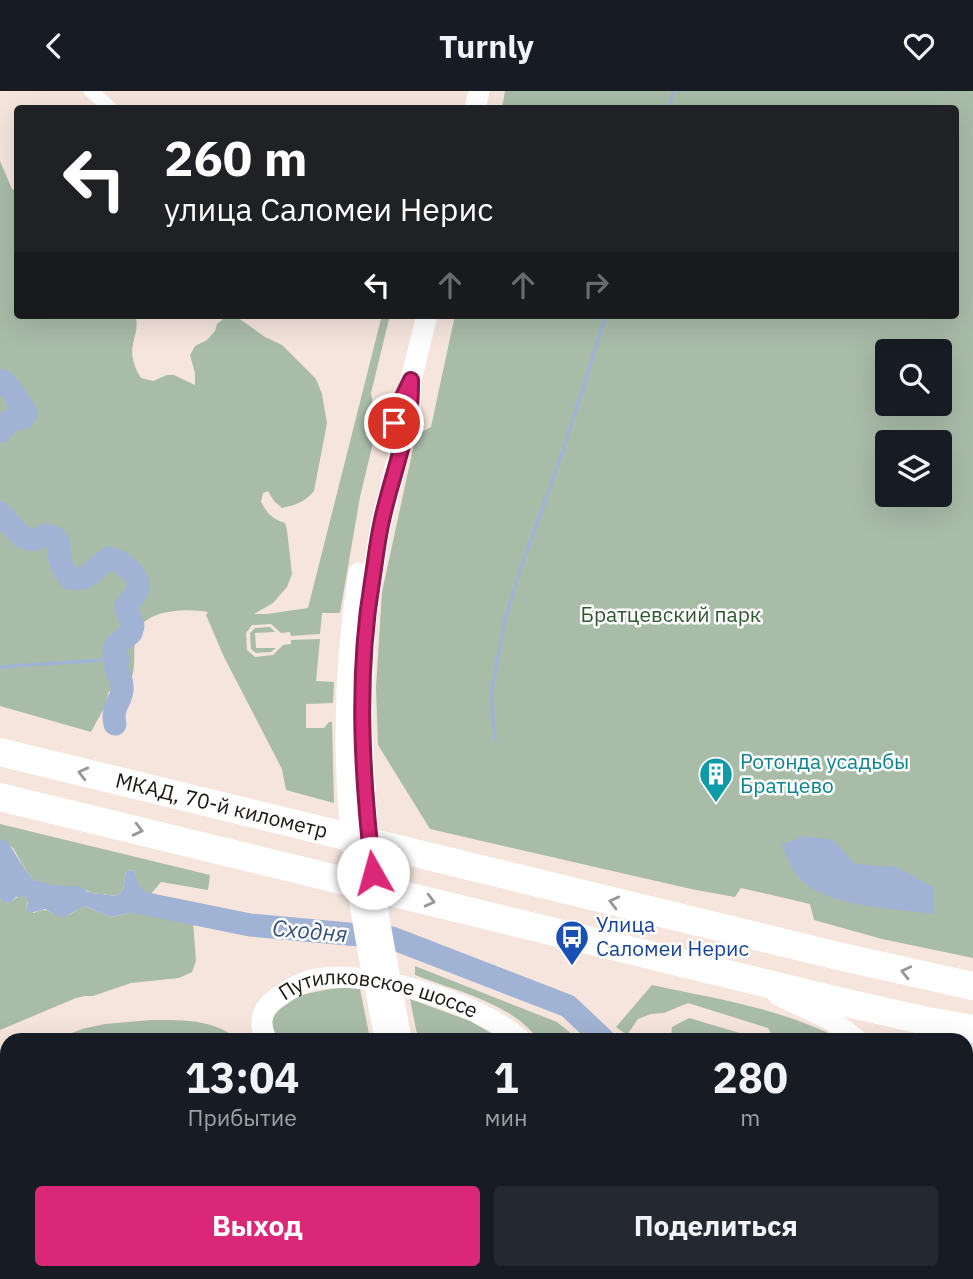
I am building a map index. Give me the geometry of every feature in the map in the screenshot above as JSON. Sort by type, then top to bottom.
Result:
[{"type":"highway","name":"МКАД, 70-й километр","points":[[0,752],[838,957],[973,986]]},
{"type":"highway","name":"МКАД, 70-й километр","points":[[0,797],[922,1020],[973,1029]]},
{"type":"main road","points":[[400,1033],[374,885],[367,822],[347,717],[349,657],[363,544],[388,440],[399,405],[411,380],[426,319]]},
{"type":"main road","points":[[356,765],[356,876],[384,1033]]},
{"type":"main road","points":[[738,976],[831,1020],[848,1033]]},
{"type":"main road","name":"Путилковское шоссе","points":[[264,1033],[261,1023],[264,1009],[295,986],[326,978],[351,977],[418,991],[456,1004],[491,1019],[513,1033]]},
{"type":"street","points":[[91,91],[107,105]]},
{"type":"green space","name":"Братцевский парк","points":[[505,91],[973,91],[973,958],[882,939],[814,920],[810,904],[741,888],[735,897],[691,889],[430,829],[378,745],[376,688],[382,592],[416,435],[431,427],[454,319],[959,319],[959,105],[503,105]]},
{"type":"green space","points":[[0,161],[14,190],[14,319],[136,319],[132,353],[141,378],[153,381],[174,375],[195,385],[190,355],[195,346],[207,340],[223,319],[240,319],[282,345],[316,379],[322,394],[327,423],[314,491],[300,503],[282,508],[268,491],[263,493],[261,502],[265,509],[285,523],[292,574],[287,587],[273,603],[254,614],[308,608],[381,319],[389,319],[371,393],[377,426],[360,497],[340,613],[322,613],[320,634],[291,636],[290,632],[281,633],[271,624],[252,625],[246,633],[247,650],[255,657],[273,655],[283,645],[291,644],[291,640],[320,639],[316,681],[334,682],[333,703],[306,704],[306,728],[324,728],[332,722],[334,803],[286,790],[282,769],[224,657],[206,615],[208,612],[166,612],[140,626],[136,635],[131,680],[120,690],[109,691],[105,706],[91,732],[0,706]]},
{"type":"green space","points":[[270,627],[275,632],[255,633],[256,648],[276,648],[271,652],[256,653],[251,649],[250,633],[255,628]]},
{"type":"green space","points":[[0,824],[210,875],[208,890],[161,882],[150,895],[140,887],[134,870],[126,871],[123,890],[117,896],[93,893],[75,886],[53,886],[34,880],[13,848],[0,839]]},
{"type":"green space","points":[[19,896],[25,896],[28,900],[26,909],[34,913],[46,910],[66,916],[85,906],[111,917],[138,911],[193,921],[196,961],[192,972],[179,978],[131,983],[93,996],[76,998],[0,1030],[0,898],[9,903]]},
{"type":"green space","points":[[415,966],[557,1022],[571,1033],[532,1033],[513,1016],[482,999],[415,975]]},
{"type":"green space","points":[[652,985],[767,1011],[827,1033],[771,1033],[768,1028],[688,1003],[664,1013],[638,1019],[628,1033],[616,1027]]},
{"type":"green space","points":[[331,989],[360,989],[369,1033],[274,1033],[273,1014],[280,1006],[303,995]]},
{"type":"green space","points":[[410,999],[470,1021],[491,1033],[417,1033]]},
{"type":"green space","points":[[689,1018],[740,1033],[672,1033],[672,1027]]},
{"type":"green space","points":[[151,1020],[187,1021],[208,1024],[230,1033],[72,1033],[105,1024]]},
{"type":"water","points":[[803,836],[834,840],[855,864],[897,867],[933,887],[934,914],[844,901],[812,888],[797,875],[782,845]]},
{"type":"water","points":[[0,839],[7,841],[34,880],[53,885],[82,887],[93,893],[117,896],[123,890],[126,871],[134,870],[141,887],[161,900],[160,913],[138,911],[111,917],[85,906],[59,917],[45,909],[30,913],[26,909],[28,902],[25,896],[16,897],[10,903],[3,901],[0,898]]},
{"type":"waterway","points":[[670,105],[673,91]]},
{"type":"waterway","points":[[495,740],[491,693],[506,616],[605,319]]},
{"type":"waterway","points":[[0,380],[6,383],[26,414],[23,418],[9,421],[0,432]]},
{"type":"waterway","points":[[0,513],[25,538],[36,539],[47,535],[54,537],[59,544],[61,562],[70,578],[88,576],[109,558],[120,562],[134,574],[137,591],[126,606],[133,626],[131,633],[116,645],[114,653],[118,659],[116,669],[122,687],[115,709],[115,724]]},
{"type":"waterway","points":[[0,667],[118,659]]},
{"type":"waterway","name":"Сходня","points":[[132,901],[250,925],[392,938],[568,1006],[597,1033]]},
{"type":"place","name":"Ротонда усадьбы Братцево","points":[[716,804]]},
{"type":"place","name":"Улица Саломеи Нерис","points":[[572,967]]},
{"type":"route","points":[[373,873],[367,822],[362,725],[365,635],[381,525],[410,408],[411,380],[394,423]]}]
